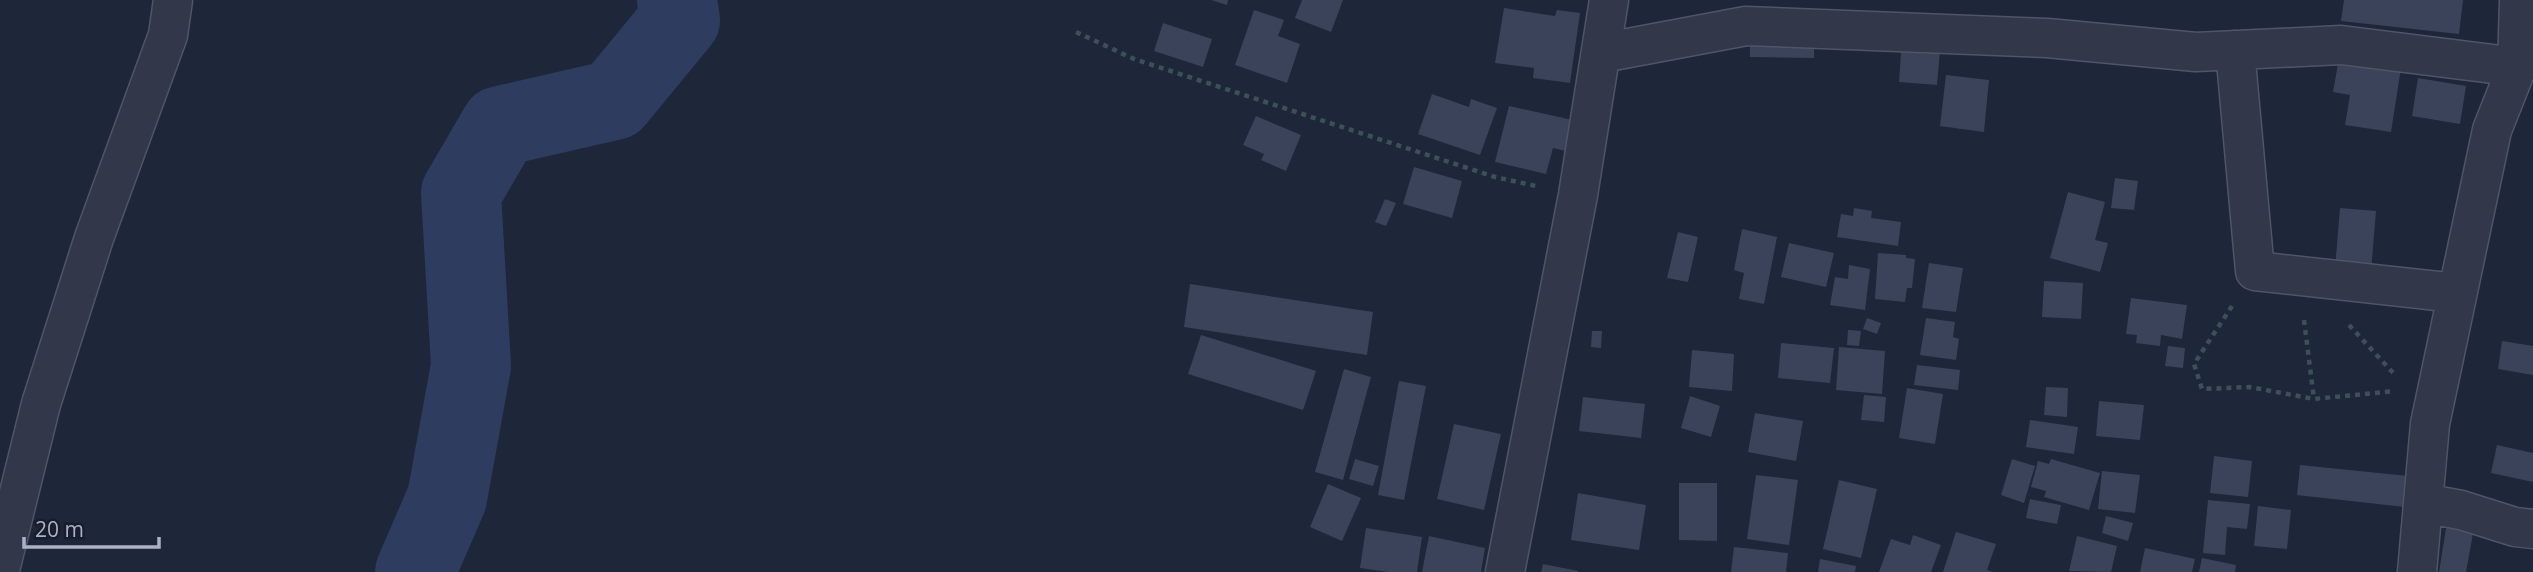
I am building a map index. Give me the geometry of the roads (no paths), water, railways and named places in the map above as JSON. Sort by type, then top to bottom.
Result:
[{"type":"street","points":[[0,570],[41,404],[94,238],[168,35],[173,0]]},
{"type":"street","points":[[1504,572],[1578,195],[1609,0]]},
{"type":"street","points":[[2417,572],[2430,424],[2422,387],[2456,293],[2492,131],[2517,67],[2519,0]]},
{"type":"street","points":[[1602,52],[1746,26],[2047,38],[2196,52],[2341,45],[2517,67]]},
{"type":"street","points":[[2235,50],[2255,271],[2456,293]]},
{"type":"street","points":[[2423,503],[2461,510],[2515,527],[2533,529]]},
{"type":"waterway","points":[[415,572],[447,498],[471,366],[461,193],[500,126],[614,100],[680,20],[677,0]]}]
